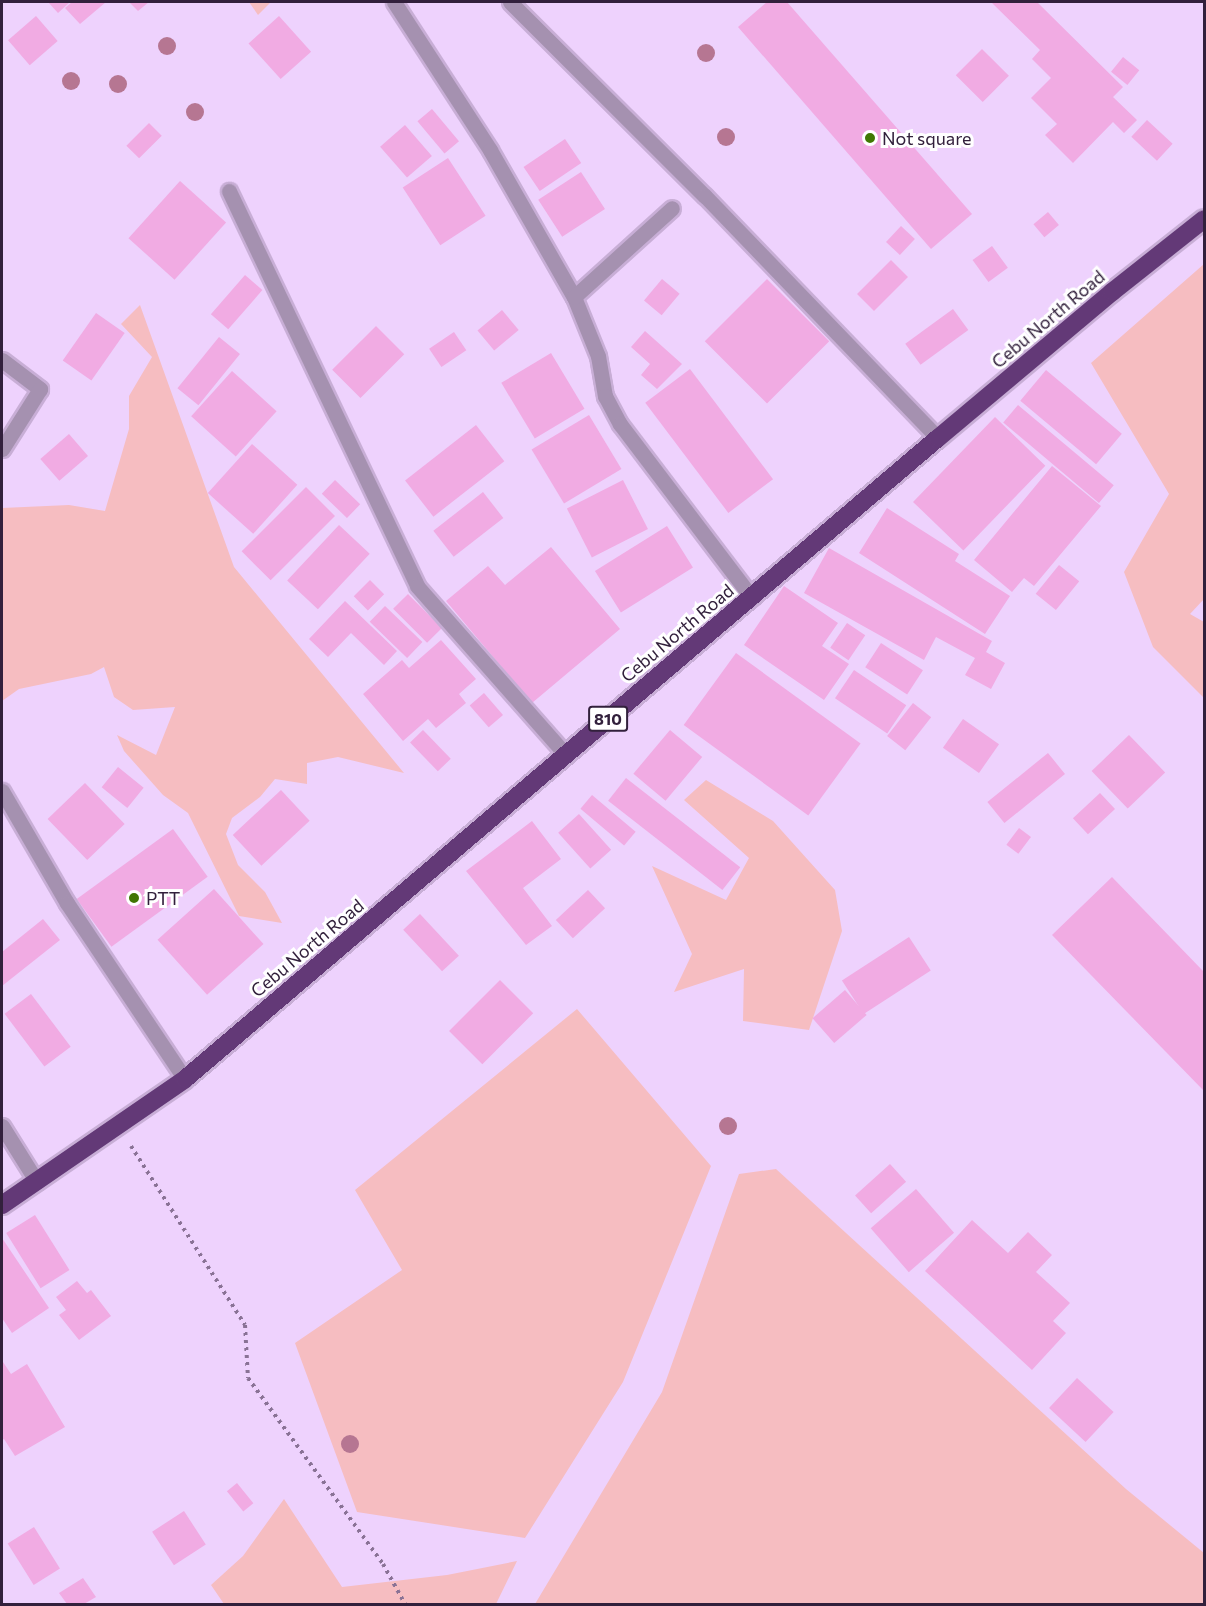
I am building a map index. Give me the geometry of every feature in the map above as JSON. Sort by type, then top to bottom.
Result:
[{"type":"highway","name":"Cebu North Road","points":[[2,1205],[185,1080],[938,438],[1204,219]]},
{"type":"street","points":[[394,2],[490,150],[574,297],[598,356],[605,396],[620,424],[752,598]]},
{"type":"street","points":[[510,2],[705,196],[938,438]]},
{"type":"street","points":[[229,191],[417,586],[566,754]]},
{"type":"street","points":[[574,297],[672,208]]},
{"type":"street","points":[[2,360],[40,389],[2,449]]},
{"type":"street","points":[[2,791],[67,903],[185,1080]]},
{"type":"street","points":[[2,1126],[37,1182]]},
{"type":"path","points":[[118,1125],[244,1325],[248,1378],[383,1564],[405,1605]]},
{"type":"shaded area","points":[[249,2],[271,2],[258,15]]},
{"type":"shaded area","points":[[1204,264],[1204,599],[1190,614],[1204,622],[1204,698],[1153,647],[1124,572],[1169,494],[1091,363]]},
{"type":"shaded area","points":[[140,305],[234,567],[404,773],[338,757],[307,763],[307,784],[275,779],[260,797],[232,818],[226,834],[238,865],[265,892],[282,923],[239,916],[188,813],[163,795],[124,751],[117,735],[156,755],[175,707],[133,710],[114,697],[104,667],[91,674],[19,689],[2,701],[2,508],[69,505],[105,511],[129,429],[129,396],[152,357],[121,324]]},
{"type":"shaded area","points":[[706,780],[773,821],[835,890],[842,931],[809,1030],[743,1021],[744,969],[674,992],[692,954],[652,866],[726,900],[749,858],[684,800]]},
{"type":"shaded area","points":[[577,1009],[711,1166],[623,1382],[525,1538],[357,1512],[295,1343],[402,1270],[355,1190]]},
{"type":"shaded area","points":[[776,1169],[1126,1489],[1204,1553],[1204,1604],[535,1604],[662,1392],[739,1174]]},
{"type":"shaded area","points":[[284,1499],[342,1587],[447,1575],[517,1561],[496,1604],[224,1604],[211,1585],[243,1556]]},
{"type":"building","points":[[48,2],[70,2],[58,13]]},
{"type":"building","points":[[72,2],[106,2],[80,24],[65,8]]},
{"type":"building","points":[[129,2],[149,2],[138,11]]},
{"type":"building","name":"Not square","points":[[767,2],[787,2],[972,214],[931,249],[738,27]]},
{"type":"building","points":[[991,2],[1037,2],[1123,87],[1113,97],[1137,120],[1124,133],[1113,122],[1073,163],[1045,135],[1057,124],[1031,98],[1051,78],[1032,59],[1040,50]]},
{"type":"building","points":[[36,16],[58,41],[30,65],[8,40]]},
{"type":"building","points":[[279,16],[311,52],[281,79],[249,43]]},
{"type":"building","points":[[982,49],[1009,76],[983,102],[956,75]]},
{"type":"building","points":[[1123,57],[1139,70],[1127,85],[1111,72]]},
{"type":"building","points":[[432,109],[459,141],[444,153],[417,121]]},
{"type":"building","points":[[1147,120],[1173,144],[1157,161],[1131,137]]},
{"type":"building","points":[[149,123],[162,136],[139,158],[126,146]]},
{"type":"building","points":[[405,125],[432,156],[407,178],[380,147]]},
{"type":"building","points":[[565,139],[581,163],[540,191],[524,167]]},
{"type":"building","points":[[448,158],[486,216],[440,245],[403,187]]},
{"type":"building","points":[[581,172],[605,209],[562,237],[538,200]]},
{"type":"building","points":[[180,181],[226,222],[175,280],[128,238]]},
{"type":"building","points":[[1048,212],[1059,225],[1044,237],[1033,224]]},
{"type":"building","points":[[901,226],[915,239],[900,255],[886,242]]},
{"type":"building","points":[[992,246],[1008,268],[988,282],[973,260]]},
{"type":"building","points":[[891,260],[908,277],[874,311],[857,294]]},
{"type":"building","points":[[245,275],[262,290],[228,329],[211,314]]},
{"type":"building","points":[[662,279],[680,294],[662,315],[644,300]]},
{"type":"building","points":[[767,279],[829,341],[767,403],[705,341]]},
{"type":"building","points":[[953,309],[968,330],[921,365],[905,344]]},
{"type":"building","points":[[502,310],[519,330],[494,350],[477,331]]},
{"type":"building","points":[[96,313],[125,333],[91,381],[63,361]]},
{"type":"building","points":[[376,326],[404,354],[360,398],[332,370]]},
{"type":"building","points":[[645,331],[682,364],[657,389],[641,375],[650,364],[631,347]]},
{"type":"building","points":[[454,332],[466,350],[441,367],[429,349]]},
{"type":"building","points":[[219,337],[240,354],[198,405],[177,388]]},
{"type":"building","points":[[551,353],[584,409],[535,439],[501,383]]},
{"type":"building","points":[[690,369],[773,479],[728,513],[645,403]]},
{"type":"building","points":[[1046,370],[1122,434],[1096,464],[1020,401]]},
{"type":"building","points":[[232,371],[277,411],[236,456],[191,416]]},
{"type":"building","points":[[1018,405],[1114,485],[1099,503],[1003,423]]},
{"type":"building","points":[[589,415],[621,469],[564,504],[532,450]]},
{"type":"building","points":[[995,417],[1045,466],[963,551],[913,502]]},
{"type":"building","points":[[476,425],[504,461],[433,517],[405,480]]},
{"type":"building","points":[[69,434],[88,456],[59,481],[40,459]]},
{"type":"building","points":[[252,444],[297,485],[253,534],[208,493]]},
{"type":"building","points":[[1052,466],[1101,506],[1034,586],[1024,578],[1012,592],[974,560]]},
{"type":"building","points":[[335,480],[360,504],[347,518],[322,494]]},
{"type":"building","points":[[623,480],[648,529],[592,558],[567,509]]},
{"type":"building","points":[[306,487],[335,516],[271,580],[242,551]]},
{"type":"building","points":[[483,492],[503,518],[454,557],[433,531]]},
{"type":"building","points":[[887,508],[959,554],[955,561],[1010,596],[985,634],[859,553]]},
{"type":"building","points":[[339,525],[370,554],[318,609],[287,581]]},
{"type":"building","points":[[667,526],[693,568],[621,613],[595,571]]},
{"type":"building","points":[[551,547],[620,629],[532,703],[446,601],[488,566],[505,585]]},
{"type":"building","points":[[829,548],[992,641],[986,652],[1005,663],[991,689],[965,675],[975,658],[936,637],[924,660],[804,593]]},
{"type":"building","points":[[1059,565],[1079,581],[1056,610],[1036,594]]},
{"type":"building","points":[[370,580],[384,594],[368,610],[354,596]]},
{"type":"building","points":[[784,586],[838,623],[822,646],[849,664],[824,700],[744,645]]},
{"type":"building","points":[[408,594],[442,628],[427,643],[393,609]]},
{"type":"building","points":[[345,601],[397,651],[384,665],[351,633],[328,657],[309,639]]},
{"type":"building","points":[[385,606],[422,642],[407,658],[370,622]]},
{"type":"building","points":[[847,623],[865,635],[848,660],[830,648]]},
{"type":"building","points":[[441,640],[476,679],[459,694],[466,703],[436,728],[428,719],[403,741],[363,694],[402,660],[409,668]]},
{"type":"building","points":[[881,643],[923,670],[907,695],[865,667]]},
{"type":"building","points":[[736,653],[861,744],[808,816],[684,725]]},
{"type":"building","points":[[854,670],[906,705],[887,733],[835,698]]},
{"type":"building","points":[[484,693],[503,715],[489,727],[470,705]]},
{"type":"building","points":[[913,703],[931,717],[905,750],[887,736]]},
{"type":"building","points":[[963,719],[999,744],[979,773],[943,748]]},
{"type":"building","points":[[423,730],[451,759],[438,771],[410,743]]},
{"type":"building","points":[[670,730],[702,757],[666,801],[633,774]]},
{"type":"building","points":[[1129,735],[1165,772],[1128,809],[1092,771]]},
{"type":"building","points":[[1048,753],[1065,774],[1004,823],[987,802]]},
{"type":"building","points":[[118,767],[144,788],[127,808],[102,787]]},
{"type":"building","points":[[626,778],[740,867],[722,890],[608,801]]},
{"type":"building","points":[[85,783],[125,824],[87,860],[48,819]]},
{"type":"building","points":[[281,790],[310,821],[261,866],[233,835]]},
{"type":"building","points":[[1100,793],[1115,809],[1088,834],[1073,818]]},
{"type":"building","points":[[592,795],[636,832],[624,845],[580,809]]},
{"type":"building","points":[[579,814],[611,850],[590,868],[558,833]]},
{"type":"building","points":[[532,821],[561,859],[523,888],[552,926],[526,945],[466,871]]},
{"type":"building","points":[[1019,828],[1031,837],[1018,854],[1006,845]]},
{"type":"building","points":[[173,829],[208,877],[111,947],[77,899]]},
{"type":"building","points":[[1112,877],[1204,972],[1204,1091],[1052,935]]},
{"type":"building","points":[[214,889],[264,944],[207,995],[158,940]]},
{"type":"building","points":[[588,890],[605,908],[573,938],[556,920]]},
{"type":"building","points":[[420,914],[459,956],[442,971],[403,930]]},
{"type":"building","points":[[43,919],[60,940],[2,986],[2,952]]},
{"type":"building","points":[[909,937],[931,971],[864,1014],[842,981]]},
{"type":"building","points":[[500,980],[533,1013],[482,1064],[449,1031]]},
{"type":"building","points":[[845,990],[867,1015],[834,1043],[813,1018]]},
{"type":"building","points":[[31,994],[71,1047],[44,1067],[5,1014]]},
{"type":"building","points":[[890,1164],[906,1182],[871,1213],[855,1195]]},
{"type":"building","points":[[916,1189],[954,1233],[909,1272],[871,1228]]},
{"type":"building","points":[[35,1215],[69,1270],[41,1288],[6,1233]]},
{"type":"building","points":[[972,1220],[1008,1253],[1028,1232],[1052,1255],[1036,1272],[1070,1303],[1053,1321],[1066,1333],[1032,1370],[925,1271]]},
{"type":"building","points":[[2,1238],[49,1308],[12,1333],[2,1318]]},
{"type":"building","points":[[77,1281],[87,1293],[91,1290],[111,1316],[79,1340],[59,1315],[66,1310],[56,1297]]},
{"type":"building","points":[[3,1362],[11,1374],[27,1364],[65,1427],[15,1456],[4,1439],[2,1440]]},
{"type":"building","points":[[1077,1378],[1114,1412],[1086,1442],[1049,1408]]},
{"type":"building","points":[[237,1483],[253,1503],[243,1511],[227,1491]]},
{"type":"building","points":[[184,1511],[206,1545],[174,1565],[152,1532]]},
{"type":"building","points":[[34,1527],[60,1569],[34,1585],[8,1543]]},
{"type":"building","points":[[83,1578],[96,1597],[84,1604],[67,1604],[59,1593]]},
{"type":"place","name":"Not square","points":[[870,138]]},
{"type":"place","name":"PTT","points":[[134,898]]}]
